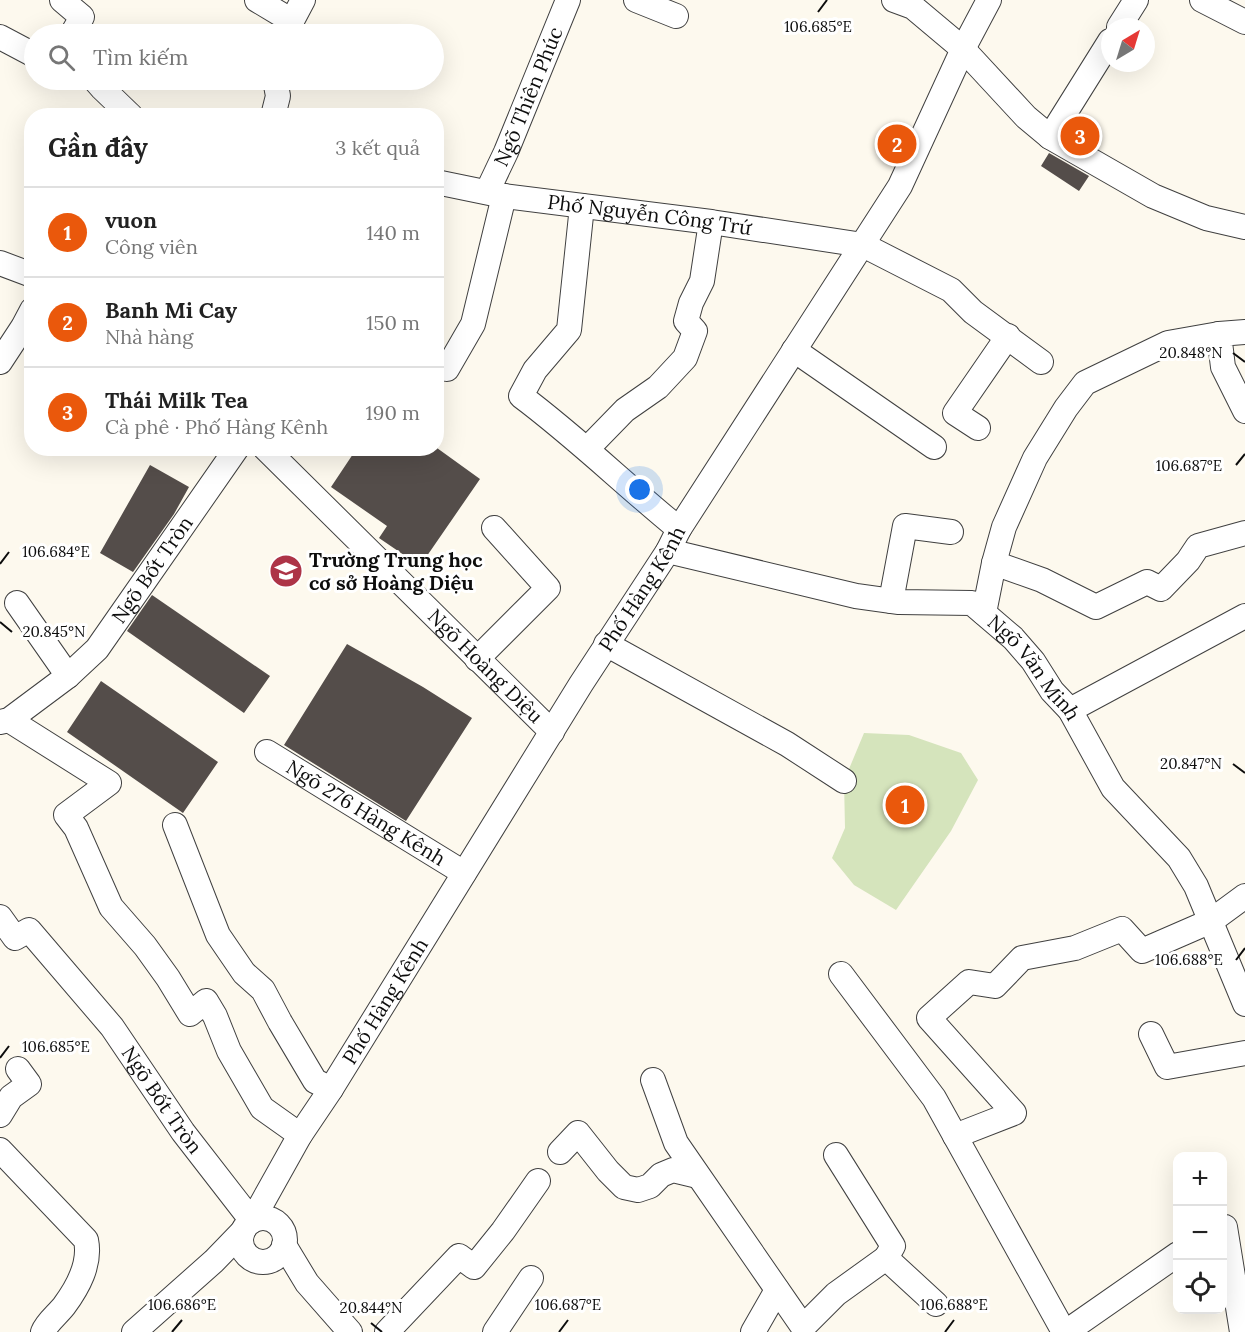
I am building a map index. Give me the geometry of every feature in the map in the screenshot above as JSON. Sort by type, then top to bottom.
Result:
[{"type":"street","points":[[62,0],[82,17],[78,24]]},
{"type":"street","points":[[256,0],[293,18]]},
{"type":"street","name":"Ngõ Thiên Phúc","points":[[447,369],[473,324],[496,194],[506,152],[568,0]]},
{"type":"street","points":[[636,0],[676,16]]},
{"type":"street","points":[[894,0],[913,8],[963,49],[1026,117],[1050,137],[1153,196],[1206,218],[1245,227]]},
{"type":"street","name":"Phố Hàng Kênh","points":[[134,1332],[247,1235],[300,1135],[331,1089],[606,644],[668,551],[679,529],[900,186],[963,49],[989,0]]},
{"type":"street","points":[[1125,18],[1136,0]]},
{"type":"street","points":[[1202,0],[1245,22]]},
{"type":"street","points":[[0,37],[24,50]]},
{"type":"street","points":[[1050,137],[1101,55]]},
{"type":"street","points":[[104,90],[123,108]]},
{"type":"street","points":[[275,108],[277,90]]},
{"type":"street","name":"Phố Nguyễn Công Trứ","points":[[444,184],[496,194],[863,244],[951,290],[973,312],[1041,362]]},
{"type":"street","points":[[582,206],[569,330],[535,370],[521,396],[557,423],[679,529]]},
{"type":"street","points":[[587,449],[625,410],[658,387],[685,358],[694,331],[686,321],[691,303],[702,281],[711,222]]},
{"type":"street","points":[[0,263],[24,272]]},
{"type":"street","points":[[0,362],[24,325]]},
{"type":"street","points":[[984,613],[994,563],[1005,527],[1035,458],[1066,408],[1085,383],[1168,342],[1245,332]]},
{"type":"street","points":[[1219,334],[1222,367],[1245,411]]},
{"type":"street","points":[[978,428],[955,412],[1008,336]]},
{"type":"street","points":[[794,350],[934,447]]},
{"type":"street","name":"Ngõ Bốt Tròn","points":[[4,721],[68,676],[97,649],[231,456]]},
{"type":"street","name":"Ngõ Hoàng Diệu","points":[[273,456],[552,732]]},
{"type":"street","points":[[891,601],[905,526],[951,532]]},
{"type":"street","points":[[477,659],[548,588],[494,528]]},
{"type":"street","points":[[994,563],[1042,580],[1096,607],[1147,582],[1161,589],[1188,561],[1198,546],[1245,533]]},
{"type":"street","name":"Ngõ Văn Minh","points":[[668,551],[856,596],[891,601],[972,603],[1013,638],[1033,661],[1052,691],[1070,710],[1113,788],[1179,858],[1196,886],[1245,1004]]},
{"type":"street","points":[[17,603],[68,676]]},
{"type":"street","points":[[1070,710],[1245,616]]},
{"type":"street","points":[[606,644],[787,744],[844,781]]},
{"type":"street","points":[[4,721],[109,783],[66,815],[76,828],[111,907],[145,946],[190,1014],[206,1001],[229,1051],[262,1108],[300,1135]]},
{"type":"street","name":"Ngõ 276 Hàng Kênh","points":[[267,752],[464,873]]},
{"type":"street","points":[[175,825],[218,935],[244,973],[263,990],[315,1081],[331,1089]]},
{"type":"street","points":[[955,1136],[1014,1113],[928,1018],[969,982],[994,986],[1022,958],[1075,948],[1122,929],[1142,951],[1211,921],[1245,896]]},
{"type":"street","name":"Ngõ Bốt Tròn","points":[[0,917],[15,938],[29,930],[112,1028],[183,1132],[247,1235]]},
{"type":"street","points":[[841,974],[934,1098],[1065,1332],[1173,1257]]},
{"type":"street","points":[[1151,1034],[1167,1067],[1245,1053]]},
{"type":"street","points":[[0,1115],[11,1097],[29,1084],[18,1069]]},
{"type":"street","points":[[653,1080],[676,1143],[803,1327],[836,1294],[886,1258],[893,1246],[836,1155]]},
{"type":"street","points":[[560,1152],[578,1133],[608,1171],[624,1187],[638,1190],[650,1186],[661,1175],[673,1170],[698,1176]]},
{"type":"street","points":[[0,1150],[86,1240],[89,1253],[87,1264],[77,1286],[43,1332]]},
{"type":"street","name":"Phố Hàng Kênh","points":[[278,1244],[280,1170]]},
{"type":"street","points":[[387,1332],[459,1256],[474,1268],[538,1181]]},
{"type":"street","points":[[278,1244],[256,1261],[247,1235],[267,1218],[278,1244],[307,1283],[350,1332]]},
{"type":"street","points":[[1231,1226],[1242,1332]]},
{"type":"street","points":[[886,1258],[936,1304]]},
{"type":"street","points":[[495,1332],[531,1278]]},
{"type":"street","points":[[753,1332],[777,1290]]},
{"type":"green space","points":[[864,733],[909,735],[961,753],[978,780],[951,831],[896,910],[854,885],[832,858],[845,828],[844,781]]},
{"type":"building","points":[[1078,119],[1093,129],[1085,141],[1070,132]]},
{"type":"building","points":[[1049,153],[1089,176],[1079,191],[1041,166]]},
{"type":"building","points":[[444,453],[480,479],[420,566],[379,538],[387,526],[331,487],[352,456],[444,456]]},
{"type":"building","points":[[150,465],[189,487],[174,514],[133,572],[100,553]]},
{"type":"building","points":[[152,595],[270,676],[244,713],[127,631]]},
{"type":"building","points":[[347,644],[472,718],[406,821],[284,745]]},
{"type":"building","points":[[101,681],[218,762],[183,813],[67,732]]},
{"type":"place","name":"Thái Milk Tea","points":[[1080,136]]},
{"type":"place","name":"Banh Mi Cay","points":[[897,144]]},
{"type":"place","name":"Trường Trung học cơ sở Hoàng Diệu","points":[[286,571]]},
{"type":"place","name":"vuon","points":[[905,805]]}]
